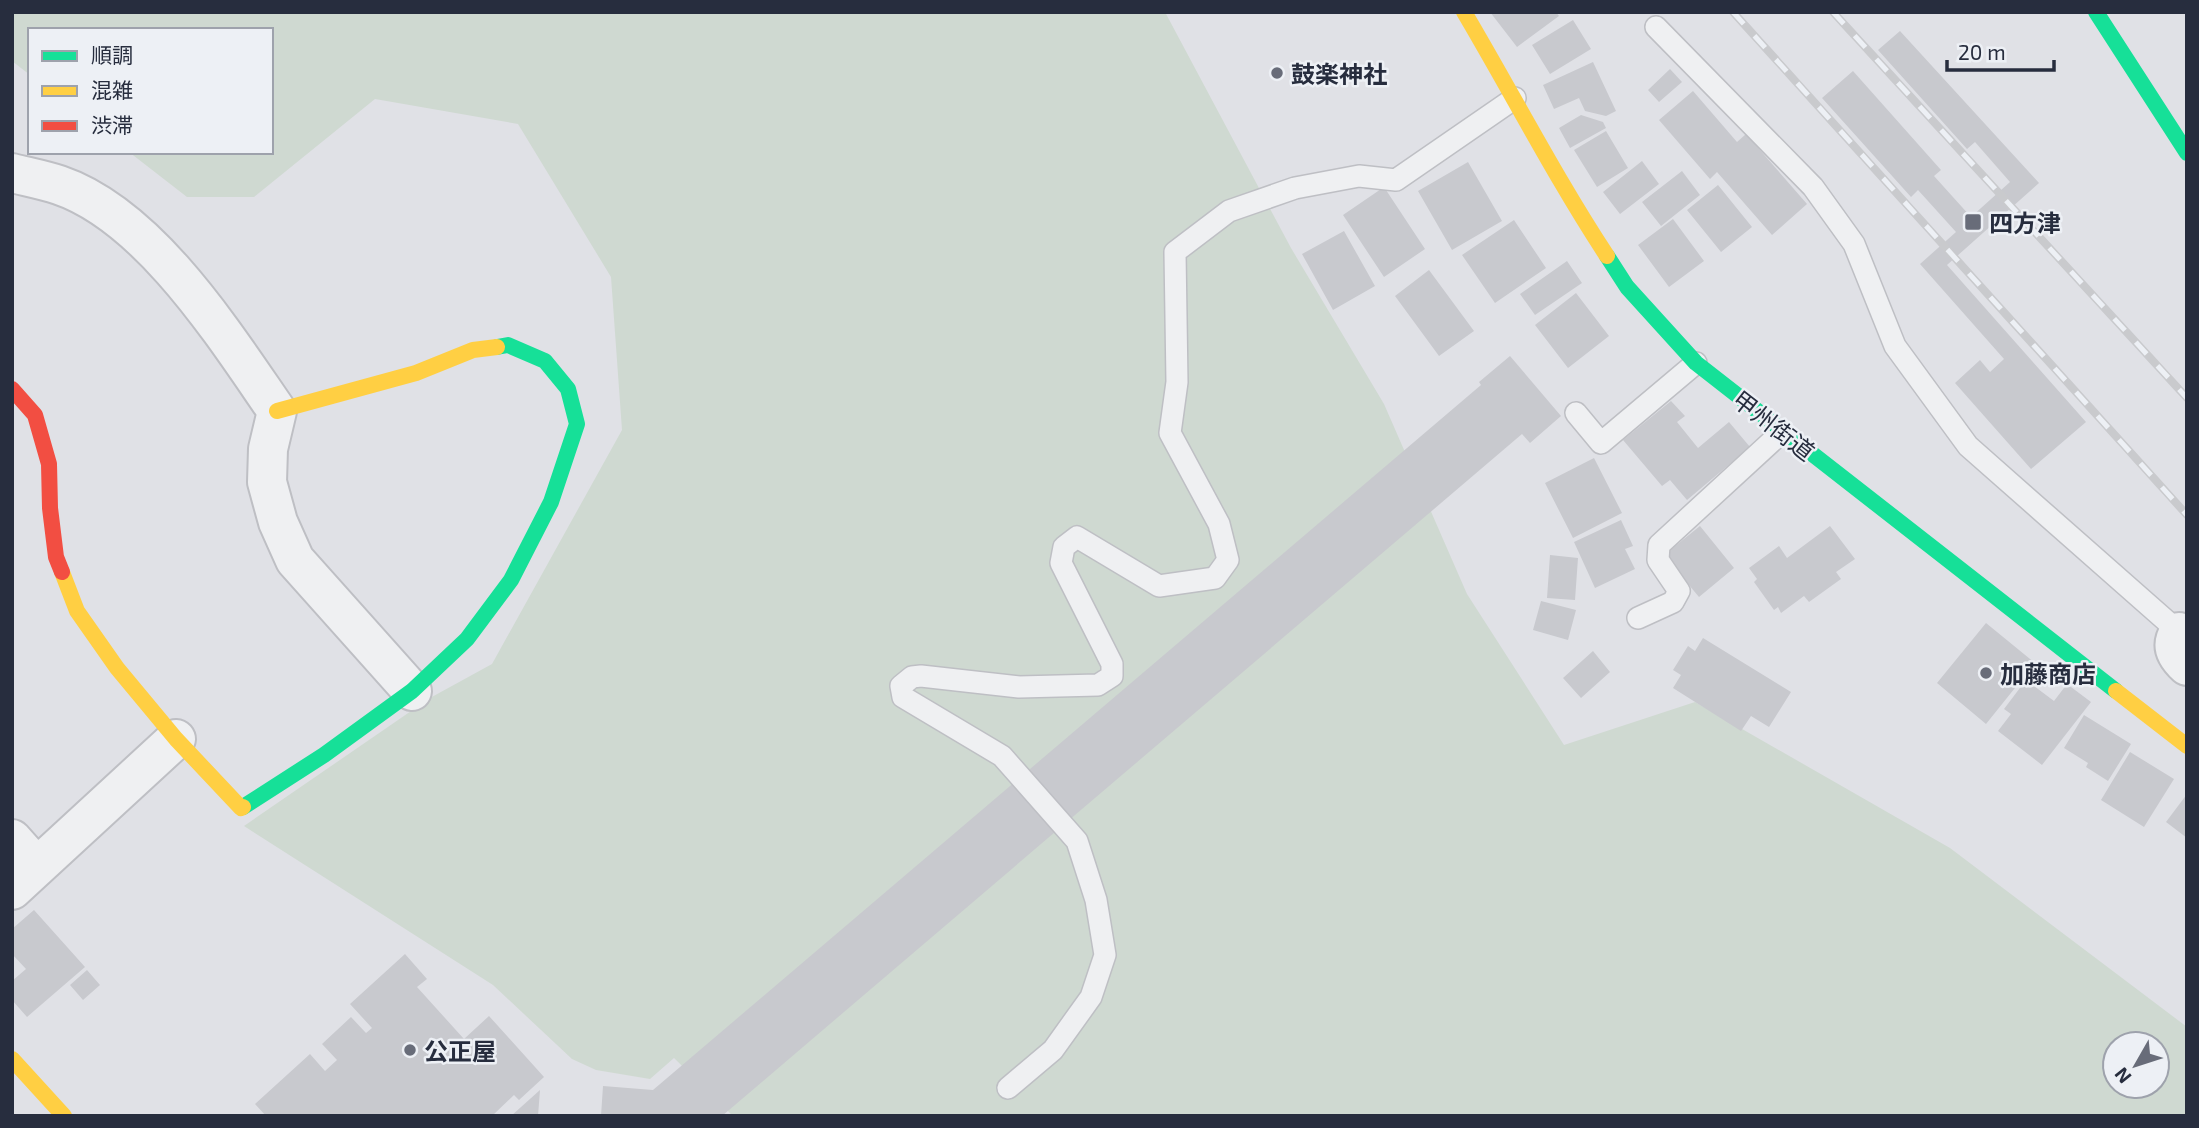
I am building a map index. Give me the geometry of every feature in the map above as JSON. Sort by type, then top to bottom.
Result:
[{"type":"main road","name":"甲州街道","points":[[1464,12],[1515,98],[1569,198],[1627,287],[1696,363],[2187,746]]},
{"type":"main road","points":[[2096,12],[2187,153]]},
{"type":"main road","points":[[12,389],[35,415],[46,451],[56,557],[77,611],[117,668],[176,739],[241,808],[324,755],[412,691],[467,639],[512,580],[551,502],[576,424],[568,389],[545,361],[508,345],[473,350],[416,373],[277,411]]},
{"type":"main road","points":[[12,1059],[64,1116]]},
{"type":"street","points":[[12,173],[61,185],[101,206],[148,244],[205,307],[277,411],[268,449],[267,482],[278,522],[295,560],[412,691]]},
{"type":"street","points":[[12,839],[25,878],[176,739]]},
{"type":"lane","points":[[1657,27],[1813,187],[1854,244],[1895,346],[1968,446],[2184,641]]},
{"type":"lane","points":[[1008,1088],[1053,1050],[1091,997],[1105,956],[1096,900],[1077,841],[1002,756],[903,697],[901,686],[912,677],[921,676],[1019,687],[1098,685],[1112,676],[1112,664],[1061,563],[1064,547],[1077,537],[1159,586],[1215,578],[1228,560],[1219,524],[1170,433],[1177,382],[1175,252],[1229,211],[1294,188],[1359,176],[1396,180],[1515,98]]},
{"type":"lane","points":[[1576,413],[1601,443],[1696,363]]},
{"type":"lane","points":[[1638,618],[1674,602],[1679,591],[1658,560],[1658,545],[1782,432]]},
{"type":"shaded area","points":[[12,12],[1165,12],[1291,248],[1384,404],[1467,594],[1564,745],[1695,702],[1950,848],[2187,1027],[2187,1116],[733,1116],[674,1058],[650,1079],[596,1070],[572,1059],[493,985],[244,826],[430,698],[492,664],[622,430],[611,277],[518,124],[375,99],[254,197],[187,197],[132,154],[273,154],[273,28],[28,28],[28,73],[12,61]]},
{"type":"building","points":[[1490,12],[1556,12],[1559,16],[1517,47]]},
{"type":"building","points":[[1573,20],[1591,49],[1550,74],[1532,45]]},
{"type":"building","points":[[1900,31],[2039,183],[1947,265],[2086,422],[2031,469],[1955,383],[1980,360],[1990,372],[2004,359],[1920,264],[1956,232],[1918,190],[1911,197],[1822,98],[1853,71],[1941,170],[1934,176],[1971,217],[2010,182],[1975,142],[1967,149],[1878,50]]},
{"type":"building","points":[[1593,62],[1616,111],[1606,116],[1585,111],[1579,98],[1554,109],[1543,85]]},
{"type":"building","points":[[1670,69],[1682,82],[1659,102],[1648,90]]},
{"type":"building","points":[[1693,91],[1737,142],[1746,134],[1807,204],[1772,235],[1717,172],[1710,179],[1659,120]]},
{"type":"building","points":[[1581,115],[1603,122],[1606,128],[1570,148],[1559,128]]},
{"type":"building","points":[[1606,131],[1628,168],[1597,187],[1574,150]]},
{"type":"building","points":[[1642,161],[1659,184],[1620,214],[1603,192]]},
{"type":"building","points":[[1468,162],[1502,221],[1452,250],[1418,191]]},
{"type":"building","points":[[1682,171],[1700,195],[1661,226],[1642,202]]},
{"type":"building","points":[[1718,185],[1752,227],[1721,252],[1687,210]]},
{"type":"building","points":[[1384,187],[1425,249],[1384,277],[1343,215]]},
{"type":"building","points":[[1673,219],[1704,261],[1669,287],[1638,245]]},
{"type":"building","points":[[1514,220],[1546,268],[1495,303],[1462,255]]},
{"type":"building","points":[[1344,231],[1375,286],[1333,310],[1302,254]]},
{"type":"building","points":[[1567,261],[1582,283],[1535,315],[1520,294]]},
{"type":"building","points":[[1429,270],[1474,331],[1439,356],[1395,296]]},
{"type":"building","points":[[1576,293],[1609,336],[1568,368],[1535,325]]},
{"type":"building","points":[[1510,356],[1561,416],[1530,443],[1522,434],[722,1116],[601,1116],[603,1086],[653,1090],[1481,385],[1479,382]]},
{"type":"building","points":[[1671,401],[1685,416],[1677,422],[1698,448],[1729,422],[1750,447],[1687,500],[1670,480],[1662,486],[1623,440]]},
{"type":"building","points":[[1594,458],[1622,513],[1573,538],[1545,483]]},
{"type":"building","points":[[1621,520],[1633,546],[1625,549],[1635,569],[1595,588],[1574,542]]},
{"type":"building","points":[[1700,526],[1734,568],[1699,597],[1664,555]]},
{"type":"building","points":[[1830,526],[1855,559],[1836,572],[1841,579],[1809,602],[1804,596],[1781,613],[1778,607],[1774,610],[1754,582],[1757,579],[1749,568],[1779,546],[1787,558]]},
{"type":"building","points":[[1550,555],[1578,558],[1575,600],[1547,598]]},
{"type":"building","points":[[1541,601],[1576,610],[1568,640],[1533,630]]},
{"type":"building","name":"加藤商店","points":[[1986,623],[2035,663],[1986,724],[1937,683]]},
{"type":"building","points":[[1703,638],[1791,692],[1769,727],[1751,716],[1741,731],[1673,688],[1681,675],[1673,670],[1688,646],[1695,651]]},
{"type":"building","points":[[1593,651],[1610,672],[1581,698],[1563,678]]},
{"type":"building","points":[[2026,680],[2054,701],[2067,684],[2091,702],[2042,765],[1998,731],[2011,714],[2004,709]]},
{"type":"building","points":[[2084,715],[2131,744],[2108,781],[2086,767],[2088,763],[2064,748]]},
{"type":"building","points":[[2130,752],[2174,779],[2144,827],[2101,800]]},
{"type":"building","points":[[2187,794],[2187,838],[2166,822]]},
{"type":"building","points":[[34,910],[85,967],[27,1017],[12,1000],[12,981],[26,969],[12,954],[12,929]]},
{"type":"building","name":"公正屋","points":[[405,954],[427,979],[417,987],[464,1039],[489,1016],[544,1077],[519,1100],[514,1095],[492,1116],[266,1116],[255,1104],[310,1054],[325,1071],[337,1060],[322,1044],[351,1017],[366,1033],[372,1028],[350,1004]]},
{"type":"building","points":[[87,970],[100,985],[83,1000],[70,985]]},
{"type":"building","points":[[540,1090],[538,1116],[511,1116]]},
{"type":"railway","points":[[1733,12],[2187,515]]},
{"type":"railway","points":[[1833,12],[2187,398]]},
{"type":"traffic: fast","points":[[2096,12],[2187,153]]},
{"type":"traffic: fast","points":[[1607,256],[1627,287],[1696,363],[2116,691]]},
{"type":"traffic: fast","points":[[243,807],[324,755],[412,691],[467,639],[511,580],[551,502],[577,424],[568,389],[545,361],[508,345],[497,347]]},
{"type":"traffic: slow","points":[[1464,12],[1607,256]]},
{"type":"traffic: slow","points":[[277,411],[416,373],[473,350],[497,347]]},
{"type":"traffic: slow","points":[[62,572],[77,611],[117,668],[176,739],[241,808],[243,807]]},
{"type":"traffic: slow","points":[[2116,691],[2187,746]]},
{"type":"traffic: slow","points":[[12,1059],[64,1116]]},
{"type":"traffic: jam","points":[[12,389],[35,415],[49,464],[50,508],[56,557],[62,572]]},
{"type":"place","name":"鼓楽神社","points":[[1277,73]]},
{"type":"place","name":"四方津","points":[[1973,222]]},
{"type":"place","name":"加藤商店","points":[[1986,673]]},
{"type":"place","name":"公正屋","points":[[410,1050]]}]
